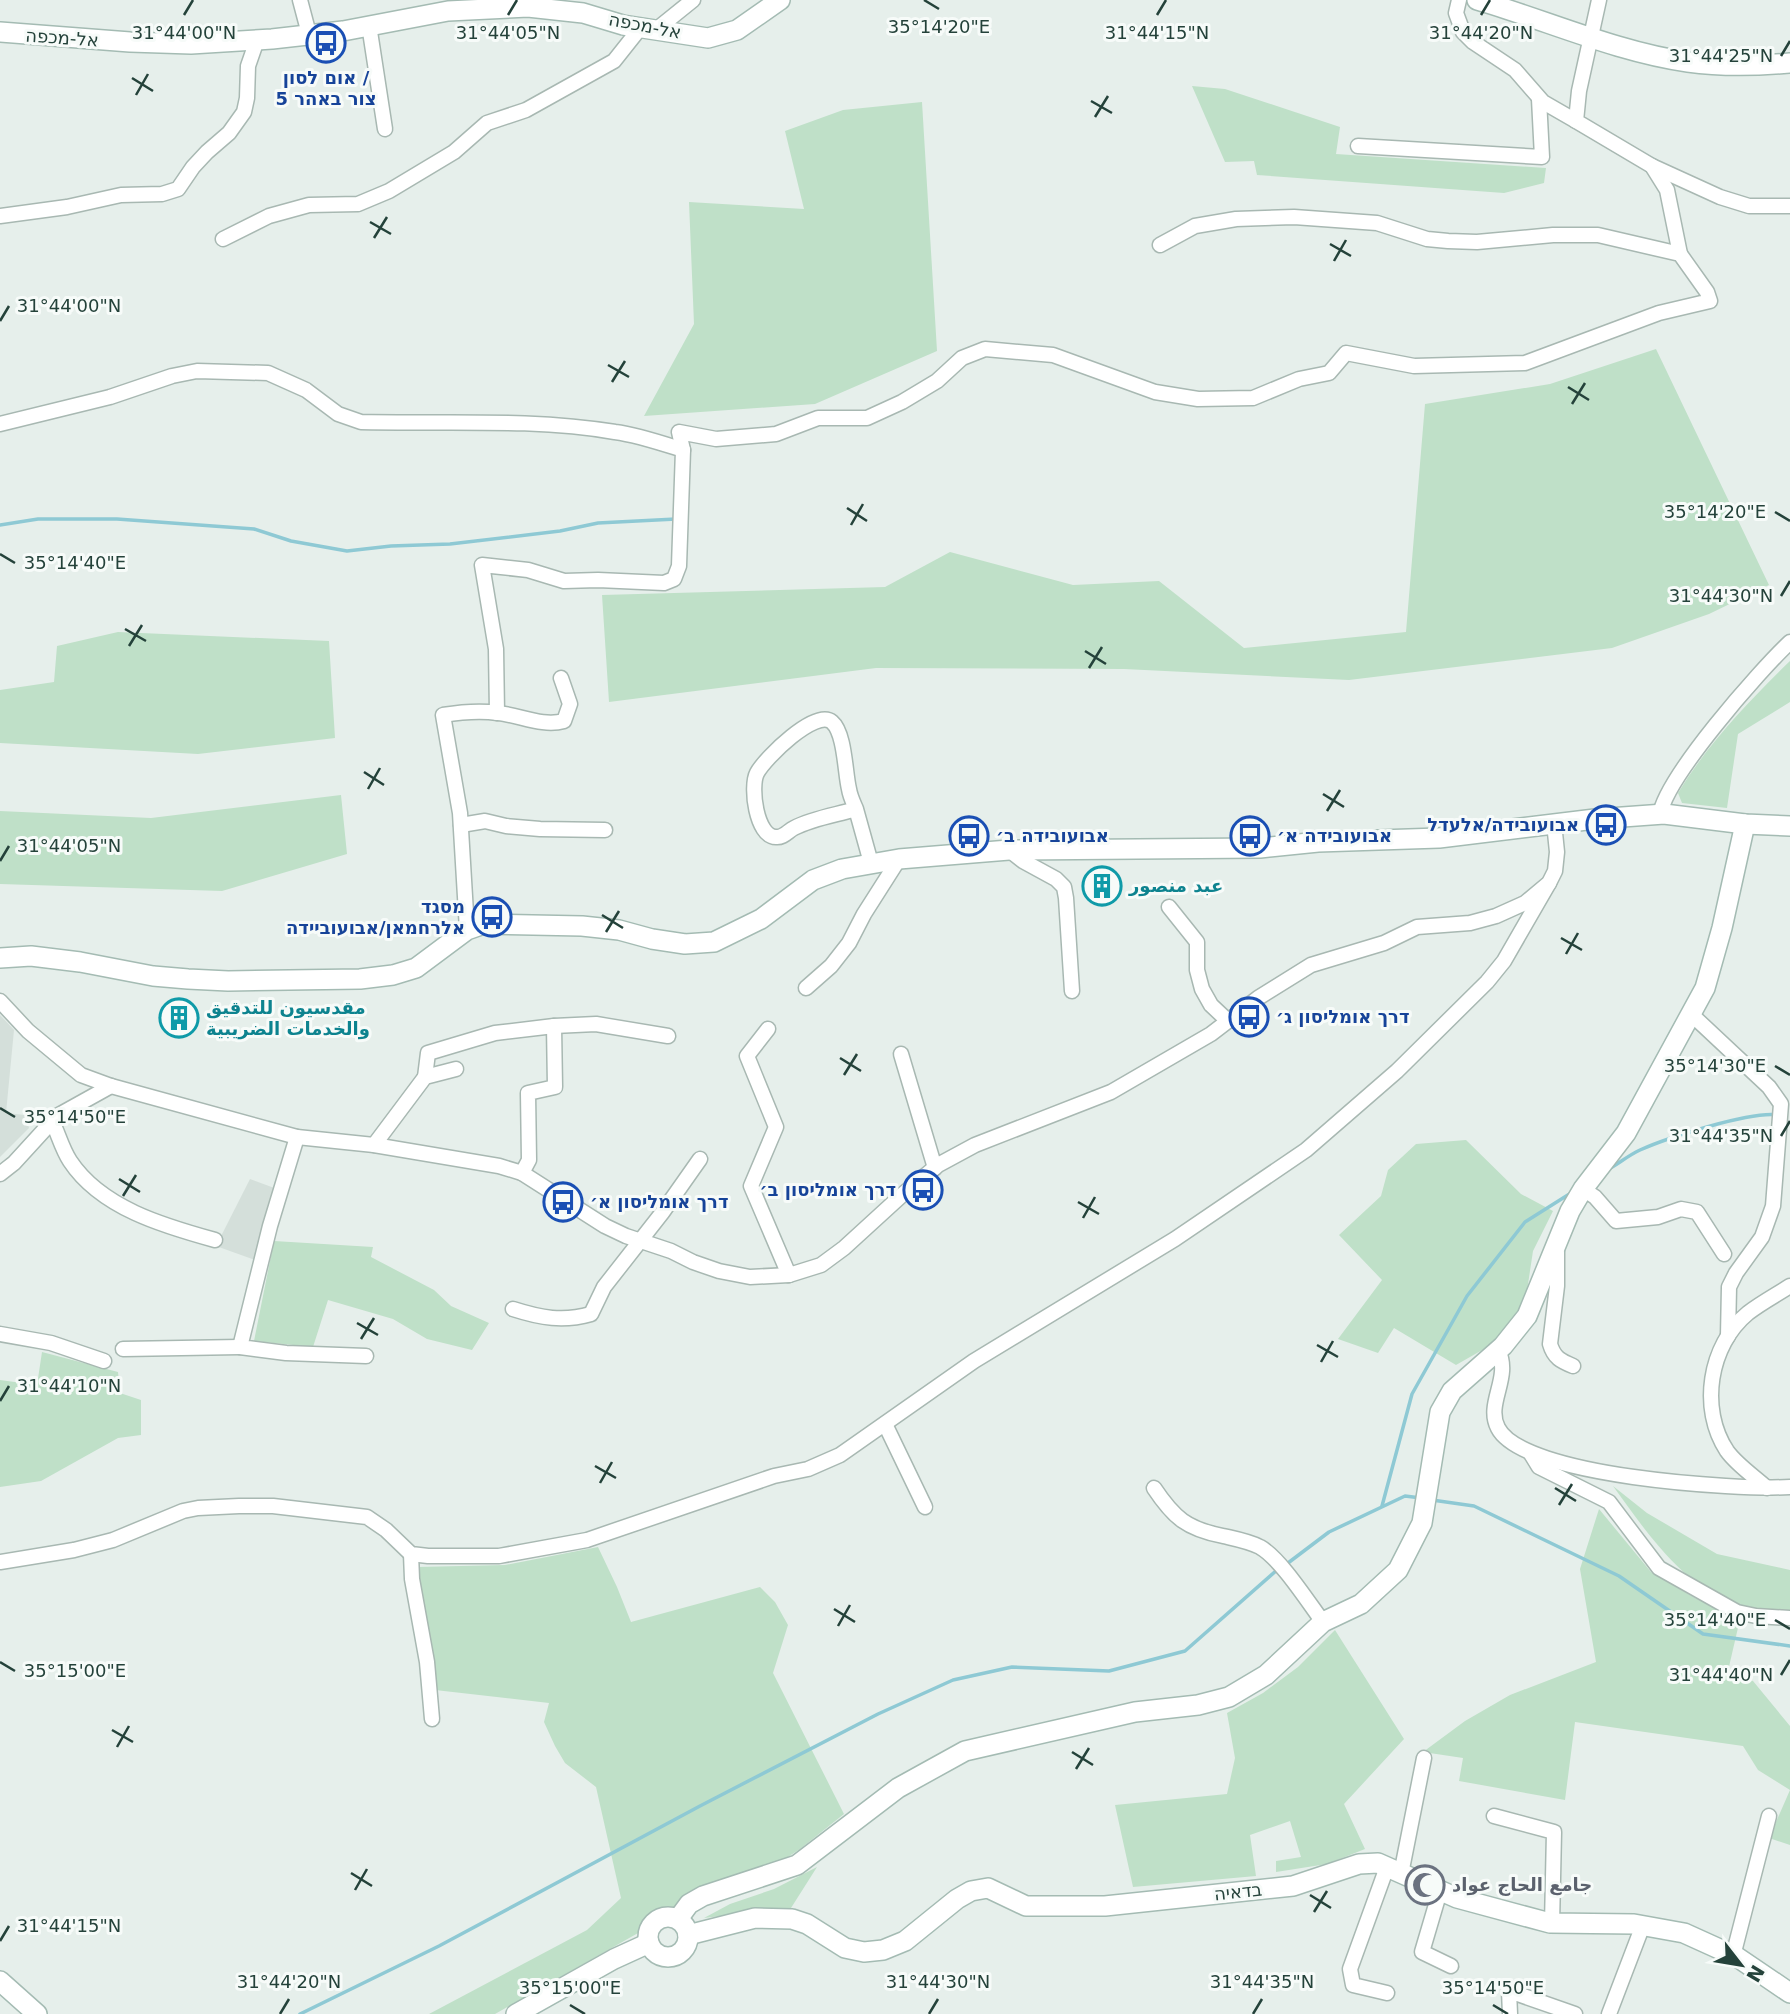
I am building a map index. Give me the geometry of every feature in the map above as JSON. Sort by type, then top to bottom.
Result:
[{"type":"street","points":[[300,0],[309,34]]},
{"type":"street","points":[[223,239],[270,216],[309,205],[358,204],[389,191],[454,152],[487,122],[526,110],[614,61],[649,28],[693,0]]},
{"type":"street","name":"אל-מכפה","points":[[0,32],[191,44],[343,31],[448,11],[528,7],[583,13],[649,28],[708,37],[737,30],[779,0]]},
{"type":"street","points":[[1459,0],[1456,13],[1463,32],[1473,42],[1515,70],[1539,99],[1652,166],[1720,197],[1749,206],[1790,206]]},
{"type":"street","points":[[1477,0],[1591,37],[1686,62],[1728,67],[1790,63]]},
{"type":"street","points":[[1576,121],[1579,91],[1599,0]]},
{"type":"street","points":[[369,24],[385,129]]},
{"type":"street","points":[[0,216],[67,207],[121,195],[162,194],[178,189],[207,152],[229,133],[244,112],[248,66],[257,40]]},
{"type":"street","points":[[1358,146],[1542,157],[1539,99]]},
{"type":"street","points":[[497,713],[496,649],[482,565],[528,570],[564,581],[664,583],[674,579],[680,566],[683,450],[679,432],[716,439],[776,434],[818,418],[867,418],[902,402],[937,381],[962,358],[985,349],[1052,355],[1155,392],[1198,399],[1253,398],[1300,379],[1329,373],[1346,353],[1415,366],[1525,363],[1659,313],[1710,301],[1707,292],[1680,254],[1667,190],[1652,166]]},
{"type":"street","points":[[1160,245],[1195,226],[1236,219],[1294,217],[1377,223],[1427,239],[1448,241],[1477,242],[1553,235],[1598,235],[1680,254]]},
{"type":"street","points":[[0,424],[110,397],[172,376],[197,371],[246,372],[268,373],[278,377],[306,390],[338,414],[361,422],[520,424],[571,428],[615,432],[683,450]]},
{"type":"street","points":[[1660,815],[1661,802],[1691,758],[1748,685],[1790,642]]},
{"type":"street","points":[[467,930],[461,825],[443,715],[464,711],[497,713],[551,725],[564,721],[570,704],[561,678]]},
{"type":"street","points":[[856,809],[803,824],[774,838],[764,831],[758,817],[754,787],[756,774],[782,742],[821,719],[832,722],[839,732],[849,791],[856,809],[871,863]]},
{"type":"street","points":[[0,958],[31,956],[153,976],[188,979],[360,979],[393,975],[416,968],[467,930],[484,924],[582,926],[619,930],[685,944],[714,942],[761,919],[813,880],[842,869],[899,859],[1009,850],[1260,848],[1318,842],[1439,838],[1554,823],[1660,815],[1790,826]]},
{"type":"street","points":[[461,825],[485,821],[540,829],[605,830]]},
{"type":"street","points":[[0,1562],[74,1550],[113,1540],[183,1511],[239,1506],[272,1506],[366,1517],[386,1530],[411,1553],[428,1556],[499,1556],[587,1540],[774,1476],[808,1469],[840,1455],[974,1360],[1175,1239],[1306,1150],[1397,1071],[1487,982],[1504,961],[1555,871],[1557,852],[1554,823]]},
{"type":"street","points":[[683,1927],[664,1917],[655,1922],[649,1933],[649,1943],[657,1954],[670,1957],[678,1954],[685,1948],[683,1927],[689,1905],[703,1896],[797,1865],[898,1788],[965,1752],[1135,1712],[1198,1705],[1229,1697],[1266,1675],[1323,1622],[1361,1604],[1398,1570],[1422,1523],[1440,1412],[1452,1391],[1498,1350],[1527,1316],[1570,1211],[1583,1189],[1626,1133],[1704,988],[1720,937],[1745,824]]},
{"type":"street","points":[[1009,850],[1023,861],[1056,878],[1064,887],[1072,991]]},
{"type":"street","points":[[806,988],[831,966],[849,943],[899,859]]},
{"type":"street","points":[[0,1001],[28,1031],[81,1075],[111,1086],[297,1137],[374,1145],[522,1172],[605,1226],[719,1271],[750,1277],[789,1275],[821,1265],[935,1168],[975,1145],[1111,1092],[1211,1034],[1258,998],[1311,965],[1384,943],[1417,928],[1469,923],[1496,916],[1525,904],[1549,883]]},
{"type":"street","points":[[1169,907],[1197,942],[1197,970],[1202,989],[1211,1005],[1228,1021]]},
{"type":"street","points":[[1690,1014],[1769,1087],[1781,1104],[1773,1206],[1762,1237],[1729,1287],[1728,1336]]},
{"type":"street","points":[[374,1145],[425,1077],[428,1053],[495,1033],[554,1026],[596,1024],[668,1036]]},
{"type":"street","points":[[522,1172],[529,1160],[528,1093],[555,1087],[554,1026]]},
{"type":"street","points":[[768,1029],[747,1056],[776,1127],[751,1186],[789,1275]]},
{"type":"street","points":[[901,1054],[935,1168]]},
{"type":"street","points":[[425,1077],[456,1069]]},
{"type":"street","points":[[0,1174],[14,1163],[52,1121],[75,1104],[111,1086]]},
{"type":"street","points":[[52,1121],[69,1160],[90,1184],[140,1215],[163,1225],[215,1240]]},
{"type":"street","points":[[240,1347],[270,1226],[297,1137]]},
{"type":"street","points":[[513,1309],[541,1318],[572,1319],[591,1314],[604,1287],[700,1159]]},
{"type":"street","points":[[1583,1189],[1595,1197],[1616,1221],[1658,1217],[1681,1209],[1697,1212],[1724,1254]]},
{"type":"street","points":[[1557,1244],[1557,1286],[1550,1344],[1560,1361],[1573,1366]]},
{"type":"street","points":[[1767,1488],[1728,1453],[1715,1423],[1710,1394],[1718,1357],[1728,1336],[1748,1313],[1790,1286]]},
{"type":"street","points":[[0,1334],[51,1343],[104,1361]]},
{"type":"street","points":[[123,1349],[240,1347],[286,1353],[366,1356]]},
{"type":"street","points":[[1498,1350],[1504,1369],[1495,1407],[1496,1426],[1505,1438],[1531,1454],[1627,1476],[1677,1484],[1790,1487]]},
{"type":"street","points":[[885,1424],[925,1507]]},
{"type":"street","points":[[1531,1454],[1539,1467],[1609,1502],[1658,1568],[1737,1612],[1790,1618]]},
{"type":"street","points":[[1154,1488],[1168,1509],[1182,1523],[1206,1533],[1246,1541],[1262,1548],[1277,1561],[1323,1622]]},
{"type":"street","points":[[411,1553],[412,1579],[427,1662],[432,1719]]},
{"type":"street","points":[[1387,1993],[1353,1985],[1350,1969],[1394,1870],[1424,1758]]},
{"type":"street","points":[[1494,1816],[1554,1832],[1552,1924]]},
{"type":"street","points":[[1733,1956],[1769,1816]]},
{"type":"street","name":"בדאיה","points":[[683,1927],[755,1919],[792,1919],[807,1924],[845,1948],[864,1952],[883,1950],[905,1941],[957,1899],[971,1891],[988,1888],[1026,1906],[1105,1906],[1293,1886],[1359,1864],[1378,1863],[1440,1891],[1506,1913],[1552,1924],[1643,1925],[1685,1933],[1733,1956],[1790,1993]]},
{"type":"street","points":[[1440,1891],[1422,1952],[1451,1966]]},
{"type":"street","points":[[1609,2014],[1643,1925]]},
{"type":"street","points":[[516,2014],[614,1959],[649,1943]]},
{"type":"street","points":[[0,1980],[37,2014]]},
{"type":"street","points":[[1510,2014],[1509,1991],[1575,2014]]},
{"type":"shaded area","points":[[0,1015],[14,1030],[6,1113],[25,1115],[29,1128],[0,1157]]},
{"type":"shaded area","points":[[250,1179],[277,1189],[255,1260],[216,1246]]},
{"type":"green space","points":[[1192,86],[1225,89],[1340,127],[1336,154],[1546,168],[1544,183],[1504,193],[1257,175],[1254,161],[1225,162]]},
{"type":"green space","points":[[922,102],[937,351],[815,404],[644,416],[694,324],[689,202],[804,209],[785,131],[843,110]]},
{"type":"green space","points":[[1656,349],[1769,585],[1709,614],[1612,648],[1349,680],[1124,669],[876,668],[609,702],[602,595],[885,587],[950,552],[1073,585],[1159,581],[1244,648],[1406,632],[1425,404],[1550,384]]},
{"type":"green space","points":[[118,632],[329,641],[335,738],[198,754],[0,743],[0,690],[54,682],[57,646]]},
{"type":"green space","points":[[1790,661],[1790,702],[1738,734],[1727,808],[1682,803],[1678,793],[1689,775],[1744,708]]},
{"type":"green space","points":[[341,795],[347,854],[222,891],[0,884],[0,811],[151,818]]},
{"type":"green space","points":[[1466,1140],[1521,1194],[1553,1211],[1533,1251],[1525,1304],[1498,1341],[1456,1365],[1394,1328],[1378,1353],[1338,1339],[1382,1280],[1339,1235],[1381,1196],[1388,1170],[1416,1144]]},
{"type":"green space","points":[[274,1241],[373,1247],[371,1257],[434,1290],[451,1306],[489,1323],[472,1350],[427,1339],[393,1319],[328,1300],[313,1347],[254,1341]]},
{"type":"green space","points":[[42,1352],[118,1372],[120,1393],[141,1400],[141,1435],[118,1438],[41,1481],[0,1487],[0,1380],[37,1385]]},
{"type":"green space","points":[[1613,1486],[1647,1513],[1717,1554],[1790,1570],[1790,1613],[1742,1609],[1716,1597],[1666,1555]]},
{"type":"green space","points":[[1599,1509],[1651,1572],[1695,1598],[1740,1619],[1728,1671],[1753,1681],[1790,1726],[1790,1790],[1758,1770],[1743,1746],[1575,1722],[1565,1800],[1459,1781],[1463,1758],[1423,1752],[1465,1721],[1510,1695],[1596,1662],[1580,1569]]},
{"type":"green space","points":[[598,1547],[631,1622],[760,1587],[775,1602],[788,1625],[773,1673],[844,1814],[774,1866],[661,1920],[495,2014],[429,2014],[587,1930],[621,1898],[596,1787],[565,1763],[555,1746],[544,1722],[549,1703],[435,1690],[417,1567],[505,1565]]},
{"type":"green space","points":[[1335,1630],[1404,1739],[1344,1804],[1365,1849],[1327,1864],[1276,1872],[1276,1861],[1301,1857],[1290,1821],[1250,1835],[1256,1876],[1133,1887],[1115,1805],[1227,1794],[1235,1758],[1227,1713],[1263,1693],[1298,1667]]},
{"type":"green space","points":[[1790,1790],[1790,1845],[1769,1838]]},
{"type":"green space","points":[[817,1867],[791,1908],[704,1918],[730,1904],[774,1889]]},
{"type":"waterway","points":[[0,525],[38,519],[117,519],[254,529],[291,541],[347,551],[450,544],[560,531],[598,523],[676,519]]},
{"type":"waterway","points":[[1607,1170],[1640,1150],[1669,1139],[1729,1121],[1778,1115]]},
{"type":"waterway","points":[[1382,1506],[1412,1394],[1467,1296],[1525,1222],[1571,1193]]},
{"type":"waterway","points":[[1284,1566],[1329,1532],[1405,1496],[1421,1498]]},
{"type":"waterway","points":[[1432,1500],[1474,1506],[1619,1576],[1703,1634],[1790,1646]]},
{"type":"waterway","points":[[300,2014],[439,1946],[878,1714],[953,1680],[1012,1667],[1109,1671],[1185,1651],[1277,1570]]},
{"type":"place","name":"אום לסון / צור באהר 5","points":[[326,43]]},
{"type":"place","name":"אבועובידה/אלעדל","points":[[1606,825]]},
{"type":"place","name":"אבועובידה ב׳","points":[[969,836]]},
{"type":"place","name":"אבועובידה א׳","points":[[1250,836]]},
{"type":"place","name":"عبد منصور","points":[[1102,886]]},
{"type":"place","name":"מסגד אלרחמאן/אבועוביידה","points":[[492,917]]},
{"type":"place","name":"דרך אומליסון ג׳","points":[[1249,1017]]},
{"type":"place","name":"مقدسيون للتدقيق والخدمات الضريبية","points":[[179,1018]]},
{"type":"place","name":"דרך אומליסון ב׳","points":[[923,1190]]},
{"type":"place","name":"דרך אומליסון א׳","points":[[563,1202]]},
{"type":"place","name":"جامع الحاج عواد","points":[[1425,1885]]}]
